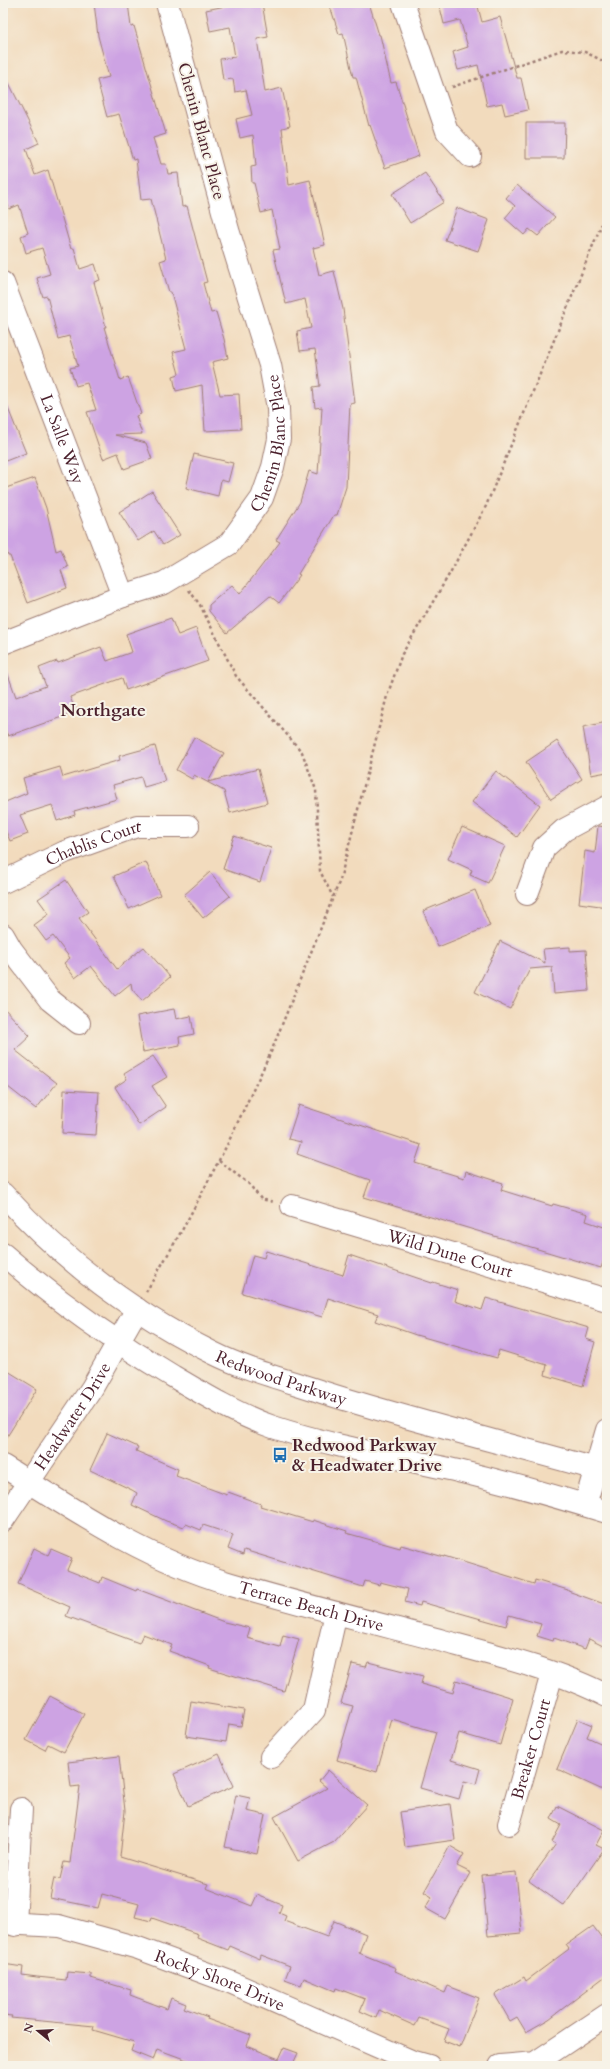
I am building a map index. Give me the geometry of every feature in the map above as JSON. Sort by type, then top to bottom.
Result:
[{"type":"street","name":"Chenin Blanc Place","points":[[3,643],[123,596],[164,583],[229,544],[262,498],[273,467],[279,439],[278,416],[270,365],[228,230],[167,3]]},
{"type":"street","points":[[403,3],[447,131],[470,156]]},
{"type":"street","name":"La Salle Way","points":[[3,283],[123,596]]},
{"type":"street","points":[[527,894],[544,848],[564,830],[607,807]]},
{"type":"street","name":"Chablis Court","points":[[3,882],[65,852],[137,826],[188,826]]},
{"type":"street","points":[[3,935],[11,949],[50,1000],[78,1023]]},
{"type":"street","name":"Redwood Parkway","points":[[3,1194],[78,1267],[154,1321],[215,1354],[282,1379],[380,1411],[601,1471]]},
{"type":"street","name":"Wild Dune Court","points":[[292,1206],[607,1300]]},
{"type":"street","points":[[3,1254],[50,1295],[118,1343],[203,1394],[272,1426],[352,1450],[458,1471],[552,1495],[607,1512]]},
{"type":"street","name":"Headwater Drive","points":[[3,1520],[92,1388],[137,1308]]},
{"type":"street","points":[[585,1505],[601,1471],[607,1430]]},
{"type":"street","name":"Terrace Beach Drive","points":[[3,1466],[88,1520],[151,1553],[226,1583],[490,1653],[588,1686],[607,1696]]},
{"type":"street","points":[[271,1757],[314,1710],[336,1613]]},
{"type":"street","name":"Breaker Court","points":[[509,1824],[552,1674]]},
{"type":"street","points":[[9,1924],[21,1809]]},
{"type":"street","name":"Rocky Shore Drive","points":[[9,1924],[59,1926],[138,1948],[230,1982],[411,2061],[429,2066]]},
{"type":"street","points":[[500,2066],[535,2063],[607,2015]]},
{"type":"path","points":[[434,95],[446,88],[562,50],[585,52],[607,63]]},
{"type":"path","points":[[137,1308],[185,1225],[271,1052],[340,880],[387,696],[402,654],[450,573],[486,506],[607,212]]},
{"type":"path","points":[[179,575],[200,605],[236,676],[302,752],[316,790],[320,871],[333,897]]},
{"type":"path","points":[[218,1161],[249,1184],[261,1199],[292,1206]]},
{"type":"building","points":[[94,3],[128,3],[131,27],[134,26],[166,134],[153,138],[161,164],[166,164],[168,174],[178,173],[182,207],[187,206],[207,282],[203,283],[211,313],[216,312],[224,339],[228,358],[212,362],[220,395],[239,394],[241,429],[205,431],[202,385],[176,391],[173,376],[179,374],[173,352],[186,349],[171,292],[169,292],[160,261],[166,259],[151,199],[141,200],[136,159],[133,160],[119,114],[107,117],[97,80],[109,77],[98,36]]},
{"type":"building","points":[[240,3],[262,3],[268,37],[257,39],[265,92],[282,88],[290,126],[282,128],[289,185],[310,180],[325,245],[313,248],[319,275],[334,271],[343,309],[355,403],[350,404],[346,487],[337,515],[334,515],[298,574],[300,575],[279,603],[270,596],[227,633],[209,611],[209,605],[232,585],[240,594],[280,542],[276,540],[300,502],[309,471],[318,474],[322,407],[315,408],[313,387],[320,386],[315,349],[300,351],[297,331],[311,328],[305,299],[286,304],[273,250],[280,249],[272,210],[261,213],[254,183],[252,183],[251,167],[256,166],[253,135],[240,138],[236,119],[252,115],[246,90],[235,92],[233,79],[223,80],[220,59],[235,57],[230,27],[210,31],[206,10]]},
{"type":"building","points":[[329,3],[369,3],[380,35],[391,83],[396,82],[419,156],[385,168],[370,125],[369,126],[356,77],[353,77],[343,33],[339,34]]},
{"type":"building","points":[[439,3],[477,3],[482,22],[500,17],[517,78],[521,78],[528,110],[505,115],[502,103],[487,106],[478,65],[458,70],[453,52],[468,47],[460,20],[444,24]]},
{"type":"building","points":[[3,71],[39,143],[26,149],[35,175],[48,170],[71,249],[74,248],[80,269],[95,264],[100,280],[94,282],[106,327],[104,327],[120,380],[128,377],[141,414],[136,416],[142,434],[115,435],[146,443],[152,459],[124,469],[118,453],[103,459],[87,412],[96,410],[87,383],[76,386],[70,368],[78,366],[69,336],[58,339],[47,296],[43,297],[37,278],[50,274],[42,248],[26,253],[21,236],[28,233],[19,205],[9,209],[3,190]]},
{"type":"building","points":[[526,123],[565,123],[564,158],[526,158]]},
{"type":"building","points":[[425,173],[444,202],[410,223],[392,194]]},
{"type":"building","points":[[517,185],[555,217],[538,236],[529,229],[524,235],[505,218],[515,206],[506,198]]},
{"type":"building","points":[[457,208],[489,220],[478,251],[445,240]]},
{"type":"building","points":[[3,396],[26,453],[3,462]]},
{"type":"building","points":[[194,454],[233,463],[228,482],[221,480],[218,496],[186,488]]},
{"type":"building","points":[[35,478],[46,508],[56,551],[61,549],[68,567],[61,570],[67,588],[28,603],[10,556],[8,556],[3,536],[3,489]]},
{"type":"building","points":[[152,491],[180,535],[163,545],[154,531],[138,541],[119,512]]},
{"type":"building","points":[[171,618],[178,635],[196,628],[208,661],[126,690],[122,678],[70,697],[76,712],[8,736],[3,725],[3,666],[5,666],[16,697],[46,686],[39,668],[57,661],[58,663],[101,647],[107,661],[132,652],[126,634]]},
{"type":"building","points":[[607,722],[607,772],[591,775],[583,727]]},
{"type":"building","points":[[194,737],[224,753],[208,782],[258,769],[267,803],[230,813],[224,791],[194,775],[192,779],[176,770]]},
{"type":"building","points":[[557,741],[582,779],[551,799],[526,762]]},
{"type":"building","points":[[155,746],[165,781],[144,787],[141,777],[113,785],[117,799],[74,811],[75,815],[57,821],[52,805],[20,815],[28,834],[10,841],[3,824],[3,803],[27,793],[23,778],[60,767],[63,777],[120,760],[119,756]]},
{"type":"building","points":[[496,771],[540,805],[517,837],[472,802]]},
{"type":"building","points":[[598,826],[607,827],[607,907],[579,903],[585,851],[595,853]]},
{"type":"building","points":[[462,827],[505,846],[488,883],[470,875],[472,870],[448,859]]},
{"type":"building","points":[[234,836],[271,848],[260,882],[223,869]]},
{"type":"building","points":[[146,862],[160,895],[129,909],[114,876]]},
{"type":"building","points":[[210,872],[230,896],[203,918],[184,895]]},
{"type":"building","points":[[66,880],[88,912],[79,918],[117,969],[144,947],[170,977],[142,1001],[132,989],[131,983],[115,996],[91,966],[75,978],[64,963],[70,958],[53,936],[46,941],[34,925],[49,914],[38,899]]},
{"type":"building","points":[[475,890],[490,926],[438,947],[423,911]]},
{"type":"building","points":[[500,941],[545,963],[543,949],[570,947],[570,951],[586,950],[589,991],[554,994],[552,967],[530,969],[510,1009],[475,992]]},
{"type":"building","points":[[3,1007],[30,1036],[15,1050],[57,1083],[36,1109],[3,1083]]},
{"type":"building","points":[[174,1009],[176,1019],[191,1016],[194,1034],[179,1037],[180,1045],[143,1052],[137,1016]]},
{"type":"building","points":[[153,1056],[167,1077],[152,1086],[166,1107],[139,1125],[115,1087],[127,1079],[124,1074]]},
{"type":"building","points":[[64,1090],[99,1092],[96,1135],[62,1133]]},
{"type":"building","points":[[299,1105],[421,1145],[415,1163],[464,1178],[466,1171],[503,1183],[501,1190],[552,1206],[553,1204],[588,1214],[586,1221],[607,1228],[607,1260],[604,1259],[601,1268],[364,1197],[370,1180],[297,1154],[301,1142],[288,1139]]},
{"type":"building","points":[[266,1251],[343,1275],[349,1255],[432,1283],[433,1282],[458,1290],[455,1301],[482,1310],[486,1298],[589,1328],[586,1339],[595,1342],[583,1386],[545,1375],[547,1365],[499,1350],[497,1358],[416,1335],[375,1321],[378,1314],[328,1298],[322,1317],[242,1293],[253,1255],[264,1258]]},
{"type":"building","points":[[3,1368],[37,1389],[3,1443]]},
{"type":"building","points":[[107,1433],[138,1447],[136,1451],[178,1469],[176,1476],[227,1495],[228,1492],[261,1504],[260,1506],[313,1522],[313,1520],[347,1531],[346,1533],[400,1548],[401,1545],[444,1556],[534,1584],[535,1580],[568,1590],[607,1605],[607,1648],[589,1639],[585,1649],[554,1638],[553,1641],[537,1636],[541,1624],[509,1615],[506,1626],[421,1602],[420,1606],[405,1602],[408,1589],[380,1582],[379,1585],[365,1581],[363,1587],[244,1550],[243,1555],[228,1549],[233,1535],[203,1525],[201,1530],[186,1524],[184,1527],[166,1521],[132,1505],[137,1493],[90,1470]]},
{"type":"building","points":[[34,1548],[48,1555],[51,1549],[72,1558],[67,1570],[100,1583],[102,1577],[136,1591],[137,1589],[224,1622],[250,1628],[247,1638],[280,1647],[283,1635],[299,1639],[284,1691],[209,1668],[210,1666],[169,1651],[172,1645],[143,1634],[139,1643],[66,1616],[70,1607],[18,1584]]},
{"type":"building","points":[[368,1662],[423,1676],[421,1684],[453,1693],[456,1680],[513,1698],[500,1745],[459,1733],[451,1760],[480,1769],[476,1784],[464,1781],[459,1799],[420,1788],[436,1732],[392,1719],[377,1772],[337,1760],[353,1706],[341,1703],[352,1664],[366,1667]]},
{"type":"building","points":[[50,1696],[84,1714],[64,1752],[48,1744],[45,1750],[26,1740]]},
{"type":"building","points":[[191,1701],[244,1710],[241,1726],[229,1724],[226,1742],[186,1736]]},
{"type":"building","points":[[578,1719],[592,1725],[587,1737],[607,1746],[607,1792],[557,1769]]},
{"type":"building","points":[[219,1754],[234,1786],[188,1806],[174,1774]]},
{"type":"building","points":[[119,1756],[125,1811],[120,1857],[208,1884],[206,1888],[252,1906],[257,1895],[282,1905],[279,1913],[286,1916],[284,1921],[327,1937],[334,1921],[366,1934],[359,1953],[396,1968],[395,1971],[445,1993],[448,1986],[479,1998],[460,2047],[444,2041],[449,2029],[419,2018],[415,2026],[379,2010],[376,2018],[360,2011],[365,1999],[336,1988],[335,1991],[304,1978],[301,1985],[285,1979],[290,1966],[261,1955],[260,1959],[230,1946],[228,1950],[197,1938],[198,1934],[152,1918],[151,1921],[135,1917],[139,1904],[102,1894],[98,1908],[50,1898],[54,1878],[60,1879],[64,1862],[70,1863],[80,1786],[71,1787],[68,1762]]},
{"type":"building","points":[[328,1770],[367,1805],[334,1842],[298,1861],[274,1817],[327,1788],[319,1781]]},
{"type":"building","points":[[236,1795],[250,1798],[247,1811],[265,1815],[257,1854],[225,1847]]},
{"type":"building","points":[[450,1804],[455,1840],[405,1847],[400,1812]]},
{"type":"building","points":[[557,1806],[604,1830],[596,1845],[604,1849],[564,1906],[529,1881],[556,1844],[552,1842],[561,1825],[551,1819]]},
{"type":"building","points":[[450,1846],[464,1854],[457,1866],[471,1873],[445,1919],[425,1908],[432,1897],[424,1892]]},
{"type":"building","points":[[516,1872],[522,1933],[488,1936],[482,1875]]},
{"type":"building","points":[[593,1926],[607,1945],[607,1975],[549,2019],[526,2032],[517,2017],[510,2021],[495,1995],[524,1977],[526,1981],[569,1949],[566,1945]]},
{"type":"building","points":[[3,1964],[23,1967],[22,1975],[37,1977],[66,1980],[67,1972],[91,1974],[91,1978],[131,1990],[130,1995],[167,2009],[171,1998],[186,2004],[184,2008],[208,2017],[207,2019],[251,2035],[247,2046],[279,2059],[284,2048],[298,2053],[293,2064],[295,2066],[203,2066],[157,2049],[153,2060],[131,2051],[134,2042],[93,2030],[94,2026],[11,2018],[12,2016],[3,2015]]},
{"type":"place","name":"Redwood Parkway & Headwater Drive","points":[[280,1455]]},
{"type":"district","name":"Northgate","points":[[103,710]]}]
